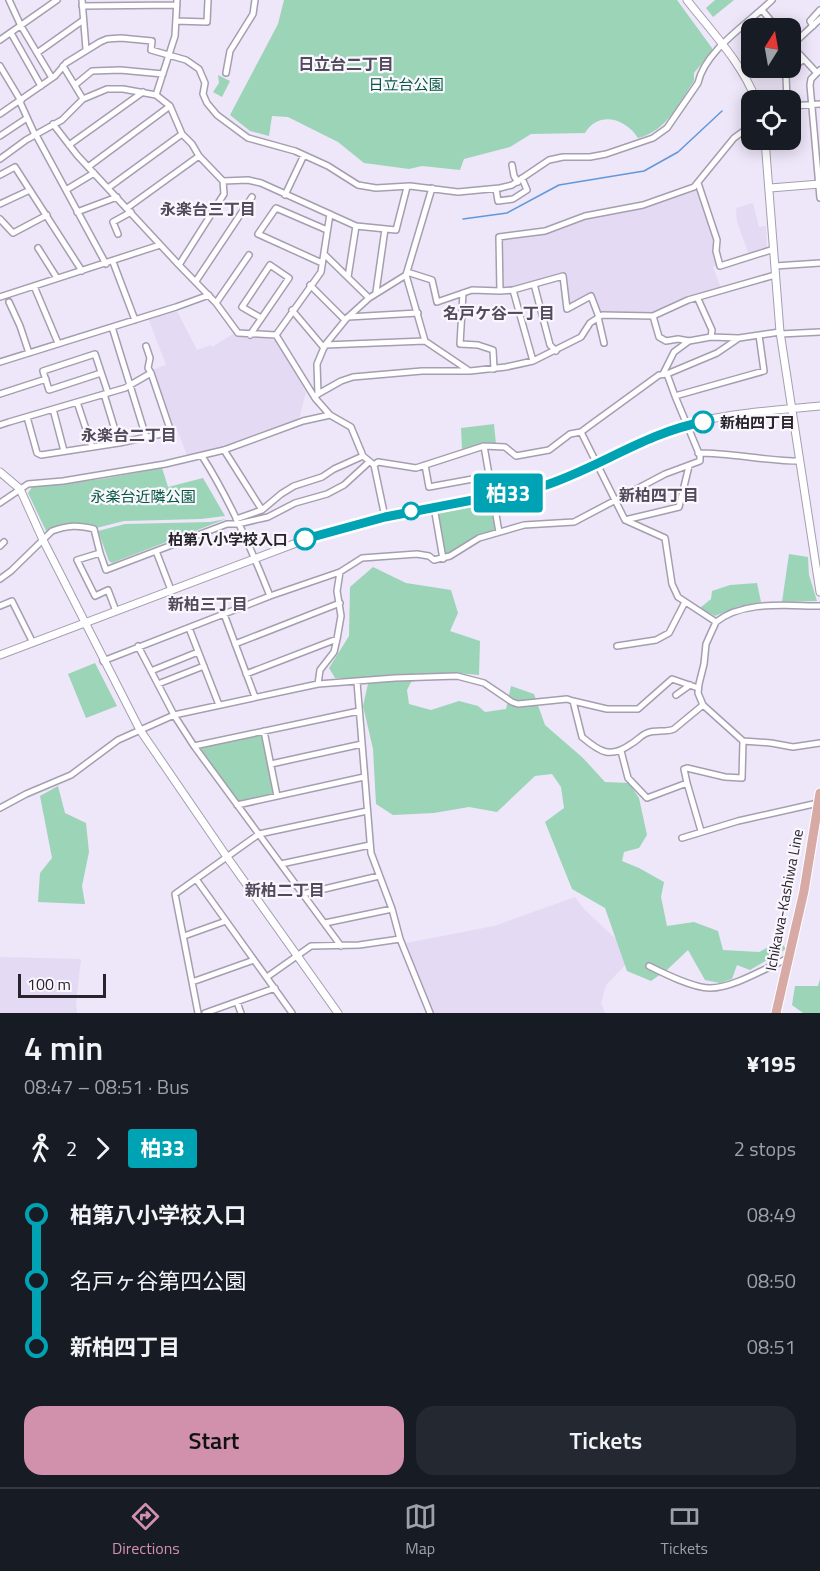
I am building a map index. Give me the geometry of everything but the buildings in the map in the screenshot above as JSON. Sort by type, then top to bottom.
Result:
[{"type":"main road","name":"Ichikawa-Kashiwa Line","points":[[776,1013],[804,891],[819,803]]},
{"type":"street","points":[[9,0],[21,26],[52,78]]},
{"type":"street","points":[[0,40],[57,0]]},
{"type":"street","points":[[176,21],[207,22],[207,0]]},
{"type":"street","points":[[226,73],[230,51],[253,14],[255,0]]},
{"type":"street","points":[[687,0],[751,90]]},
{"type":"street","points":[[0,114],[52,78],[63,66],[86,49],[107,39],[152,41],[151,50],[186,60],[199,69],[205,83],[203,94],[207,103],[225,123],[248,138],[304,155],[328,166],[358,185],[376,188],[410,186],[458,192],[496,189],[512,185],[549,160],[606,154],[653,138],[667,128],[698,83],[700,75],[730,36],[772,0]]},
{"type":"street","points":[[86,49],[82,3],[177,2],[170,55],[156,95]]},
{"type":"street","points":[[762,10],[769,18]]},
{"type":"street","points":[[813,26],[810,21],[820,10]]},
{"type":"street","points":[[801,36],[820,19]]},
{"type":"street","points":[[37,53],[82,21]]},
{"type":"street","points":[[11,33],[41,86]]},
{"type":"street","points":[[801,57],[818,71],[811,79],[810,85],[820,198]]},
{"type":"street","points":[[787,90],[786,76],[803,59]]},
{"type":"street","points":[[0,66],[106,264]]},
{"type":"street","points":[[63,66],[83,99]]},
{"type":"street","points":[[75,85],[92,71],[120,70],[163,75]]},
{"type":"street","points":[[0,159],[62,120],[83,99],[107,88],[156,95],[171,106],[182,134],[223,181],[224,194],[179,265]]},
{"type":"street","points":[[69,144],[143,92]]},
{"type":"street","points":[[801,105],[820,104]]},
{"type":"street","points":[[88,167],[171,106]]},
{"type":"street","points":[[0,136],[27,118]]},
{"type":"street","points":[[54,124],[88,167],[209,295],[238,333],[276,335]]},
{"type":"street","points":[[500,291],[500,237],[545,231],[585,216],[644,205],[694,187],[734,138],[741,133]]},
{"type":"street","points":[[108,188],[182,134]]},
{"type":"street","points":[[766,150],[780,333],[820,592]]},
{"type":"street","points":[[285,195],[304,155]]},
{"type":"street","points":[[118,234],[113,222],[199,156]]},
{"type":"street","points":[[496,189],[498,201],[513,199],[527,190],[514,176],[512,165]]},
{"type":"street","points":[[0,175],[15,167],[82,271]]},
{"type":"street","points":[[66,190],[94,172]]},
{"type":"street","points":[[223,181],[248,180],[261,183],[356,226],[396,230],[407,187]]},
{"type":"street","points":[[698,183],[717,240],[716,251],[720,266],[774,249]]},
{"type":"street","points":[[770,188],[819,184]]},
{"type":"street","points":[[426,341],[407,274],[432,188]]},
{"type":"street","points":[[0,204],[30,190]]},
{"type":"street","points":[[77,212],[117,197]]},
{"type":"street","points":[[196,281],[252,197]]},
{"type":"street","points":[[322,263],[258,234],[276,208],[327,230]]},
{"type":"street","points":[[276,335],[321,272],[330,214]]},
{"type":"street","points":[[0,219],[13,232],[47,216]]},
{"type":"street","points":[[348,277],[356,226]]},
{"type":"street","points":[[376,292],[385,229]]},
{"type":"street","points":[[0,297],[160,245]]},
{"type":"street","points":[[38,248],[57,278]]},
{"type":"street","points":[[324,254],[369,298]]},
{"type":"street","points":[[216,303],[249,255]]},
{"type":"street","points":[[113,262],[135,320]]},
{"type":"street","points":[[317,396],[341,381],[353,377],[422,371],[494,369],[533,360],[556,351],[581,337],[590,323],[598,317],[610,314],[653,316],[688,300],[775,270],[820,263]]},
{"type":"street","points":[[250,335],[289,278],[270,266],[242,306],[261,318]]},
{"type":"street","points":[[317,396],[316,364],[325,346],[346,319],[369,298],[407,274],[432,280],[437,302],[472,290],[513,290],[563,276],[567,309],[591,296],[604,343]]},
{"type":"street","points":[[534,284],[550,345],[556,351]]},
{"type":"street","points":[[310,285],[346,319],[418,313]]},
{"type":"street","points":[[34,286],[58,343]]},
{"type":"street","points":[[513,290],[533,360]]},
{"type":"street","points":[[463,293],[460,344],[478,345],[493,350],[494,369]]},
{"type":"street","points":[[0,362],[209,295]]},
{"type":"street","points":[[698,298],[712,330],[711,337]]},
{"type":"street","points":[[9,302],[29,353]]},
{"type":"street","points":[[292,310],[325,346]]},
{"type":"street","points":[[653,316],[660,337],[666,341],[820,332]]},
{"type":"street","points":[[112,327],[146,437]]},
{"type":"street","points":[[276,335],[330,415],[351,428],[363,456],[372,463],[385,517]]},
{"type":"street","points":[[675,396],[764,371],[759,336]]},
{"type":"street","points":[[0,579],[52,531],[77,525],[94,529],[106,570],[227,524],[268,518],[295,503],[327,494],[344,485],[372,463],[416,468],[484,446],[505,447],[516,456],[549,450],[570,434],[581,432],[658,375],[717,352],[739,338]]},
{"type":"street","points":[[325,346],[426,341],[470,371]]},
{"type":"street","points":[[103,661],[270,596],[340,572],[362,558],[402,554],[429,556],[434,560],[443,559],[479,538],[499,532],[524,525],[574,522],[665,474],[700,461],[665,374],[674,352],[689,341]]},
{"type":"street","points":[[27,417],[37,453],[41,455],[171,432],[148,368],[150,358],[146,346]]},
{"type":"street","points":[[101,373],[49,390],[43,371],[95,354],[101,373],[119,443]]},
{"type":"street","points":[[0,425],[106,394],[151,373]]},
{"type":"street","points":[[0,394],[46,379]]},
{"type":"street","points":[[77,402],[92,447]]},
{"type":"street","points":[[0,655],[307,538],[385,517],[557,482],[650,438],[687,425],[820,406]]},
{"type":"street","points":[[53,409],[64,451]]},
{"type":"street","points":[[0,503],[28,484],[140,469],[202,456],[303,421],[330,415]]},
{"type":"street","points":[[581,432],[625,520],[665,538],[672,584],[678,597],[716,622]]},
{"type":"street","points":[[484,446],[499,532]]},
{"type":"street","points":[[224,450],[262,510]]},
{"type":"street","points":[[698,453],[718,453],[774,461],[800,461]]},
{"type":"street","points":[[202,456],[226,494],[270,596]]},
{"type":"street","points":[[237,522],[262,510],[280,494],[294,486],[322,477],[363,456]]},
{"type":"street","points":[[425,465],[429,488],[489,476]]},
{"type":"street","points":[[625,520],[680,507],[689,466]]},
{"type":"street","points":[[0,472],[20,489],[103,661],[140,730],[338,1013]]},
{"type":"street","points":[[434,507],[443,559]]},
{"type":"street","points":[[156,552],[171,590]]},
{"type":"street","points":[[100,553],[77,560],[95,596],[108,590],[116,611]]},
{"type":"street","points":[[318,684],[320,670],[334,652],[337,639],[341,616],[337,591],[340,572]]},
{"type":"street","points":[[0,606],[12,601],[33,643]]},
{"type":"street","points":[[617,646],[656,640],[669,633],[685,602]]},
{"type":"street","points":[[235,644],[340,603]]},
{"type":"street","points":[[820,606],[756,607],[738,611],[716,622],[705,648],[698,688],[702,705],[742,741],[793,747],[820,743]]},
{"type":"street","points":[[224,614],[255,697]]},
{"type":"street","points":[[189,628],[219,705]]},
{"type":"street","points":[[246,674],[337,639]]},
{"type":"street","points":[[138,646],[174,715],[194,746],[341,946]]},
{"type":"street","points":[[151,671],[198,652]]},
{"type":"street","points":[[158,684],[204,666]]},
{"type":"street","points":[[0,814],[0,808],[71,775],[118,740],[174,715],[318,684],[457,676],[484,683],[518,704],[567,699],[607,709],[638,709],[672,679],[698,688]]},
{"type":"street","points":[[357,682],[370,845],[400,939],[430,1013]]},
{"type":"street","points":[[675,695],[690,685]]},
{"type":"street","points":[[573,701],[582,736],[599,749],[611,754],[621,751],[645,733],[674,729],[702,705]]},
{"type":"street","points":[[194,746],[359,711]]},
{"type":"street","points":[[264,731],[278,796]]},
{"type":"street","points":[[701,831],[684,769],[742,778],[742,741]]},
{"type":"street","points":[[271,764],[362,744]]},
{"type":"street","points":[[621,751],[628,778],[647,798],[687,783]]},
{"type":"street","points":[[237,805],[364,777]]},
{"type":"street","points":[[682,838],[747,818],[819,803]]},
{"type":"street","points":[[198,1013],[175,894],[259,834],[367,812]]},
{"type":"street","points":[[281,864],[370,845]]},
{"type":"street","points":[[303,894],[379,876]]},
{"type":"street","points":[[196,879],[292,1013]]},
{"type":"street","points":[[325,923],[392,909]]},
{"type":"street","points":[[184,936],[226,921]]},
{"type":"street","points":[[267,977],[311,946],[368,945],[400,939]]},
{"type":"street","points":[[649,966],[674,978],[708,988],[730,984],[789,957]]},
{"type":"street","points":[[192,982],[254,960]]},
{"type":"street","points":[[205,1013],[275,988]]},
{"type":"street","points":[[237,1002],[241,1013]]},
{"type":"shaded area","points":[[698,190],[715,240],[718,265],[713,267],[721,288],[699,295],[698,293],[652,313],[601,311],[597,309],[592,293],[572,304],[569,302],[564,274],[504,289],[501,287],[501,242],[504,239],[545,234],[586,219],[638,210]]},
{"type":"shaded area","points":[[753,203],[759,227],[766,226],[767,249],[749,255],[737,222],[736,208]]},
{"type":"shaded area","points":[[176,309],[197,350],[211,345],[212,347],[233,334],[276,340],[306,392],[299,419],[223,447],[187,455],[178,432],[171,426],[152,370],[166,365],[148,318]]},
{"type":"shaded area","points":[[575,897],[584,909],[634,956],[606,985],[601,1003],[605,1013],[434,1013],[406,943],[494,926]]},
{"type":"shaded area","points":[[0,957],[81,959],[76,1002],[77,1013],[0,1013]]},
{"type":"green space","name":"日立台公園","points":[[284,0],[677,0],[712,51],[694,73],[694,81],[671,116],[657,129],[638,138],[627,126],[605,119],[598,121],[585,133],[531,134],[510,147],[464,159],[460,170],[422,166],[409,169],[364,163],[338,142],[288,117],[272,116],[269,136],[250,131],[230,115],[278,24]]},
{"type":"green space","points":[[715,0],[734,0],[713,17],[706,8]]},
{"type":"green space","points":[[218,75],[230,81],[222,97],[213,92],[219,83]]},
{"type":"green space","points":[[494,424],[496,444],[462,449],[461,428]]},
{"type":"green space","name":"永楽台近隣公園","points":[[162,468],[168,487],[203,478],[225,516],[201,519],[124,521],[96,528],[77,523],[47,533],[28,493],[32,487],[102,479]]},
{"type":"green space","points":[[492,504],[496,528],[494,531],[478,536],[448,554],[444,553],[437,513]]},
{"type":"green space","points":[[226,519],[112,563],[109,561],[98,531],[125,524],[210,522]]},
{"type":"green space","points":[[789,554],[808,557],[809,575],[817,601],[782,602]]},
{"type":"green space","points":[[373,567],[406,583],[451,590],[458,613],[450,631],[480,641],[479,675],[456,673],[411,682],[407,690],[409,704],[431,710],[459,701],[478,706],[485,712],[506,709],[511,686],[534,694],[545,725],[583,758],[605,782],[629,783],[639,798],[647,835],[639,848],[624,852],[622,861],[664,882],[661,897],[667,926],[694,922],[718,931],[723,950],[759,952],[780,941],[786,949],[750,970],[737,965],[732,979],[720,983],[705,980],[688,950],[651,981],[627,971],[605,908],[572,889],[545,822],[564,808],[561,787],[552,774],[535,776],[497,812],[469,807],[434,813],[393,815],[376,804],[373,749],[363,706],[369,679],[335,678],[329,668],[349,636],[350,587]]},
{"type":"green space","points":[[757,583],[761,602],[739,606],[715,616],[700,608],[711,599],[712,591],[730,585]]},
{"type":"green space","points":[[95,663],[117,706],[86,718],[68,674]]},
{"type":"green space","points":[[260,735],[274,792],[239,801],[200,750],[201,747]]},
{"type":"green space","points":[[58,786],[65,813],[86,823],[89,852],[82,886],[85,904],[38,902],[40,873],[52,858],[40,796]]},
{"type":"green space","points":[[820,979],[820,1013],[803,1013],[792,1005],[795,986],[818,986]]},
{"type":"waterway","points":[[463,219],[507,213],[559,185],[644,171],[678,152],[722,111]]},
{"type":"bus line","name":"柏33","points":[[305,539],[357,523],[540,487],[557,482],[672,429],[703,422]]},
{"type":"place","name":"新柏四丁目","points":[[703,422]]},
{"type":"place","name":"柏第八小学校入口","points":[[305,539]]},
{"type":"district","name":"日立台二丁目","points":[[346,64]]},
{"type":"district","name":"永楽台三丁目","points":[[208,209]]},
{"type":"district","name":"名戸ケ谷一丁目","points":[[499,313]]},
{"type":"district","name":"永楽台二丁目","points":[[129,435]]},
{"type":"district","name":"新柏四丁目","points":[[659,495]]},
{"type":"district","name":"新柏三丁目","points":[[208,604]]},
{"type":"district","name":"新柏二丁目","points":[[285,890]]}]
